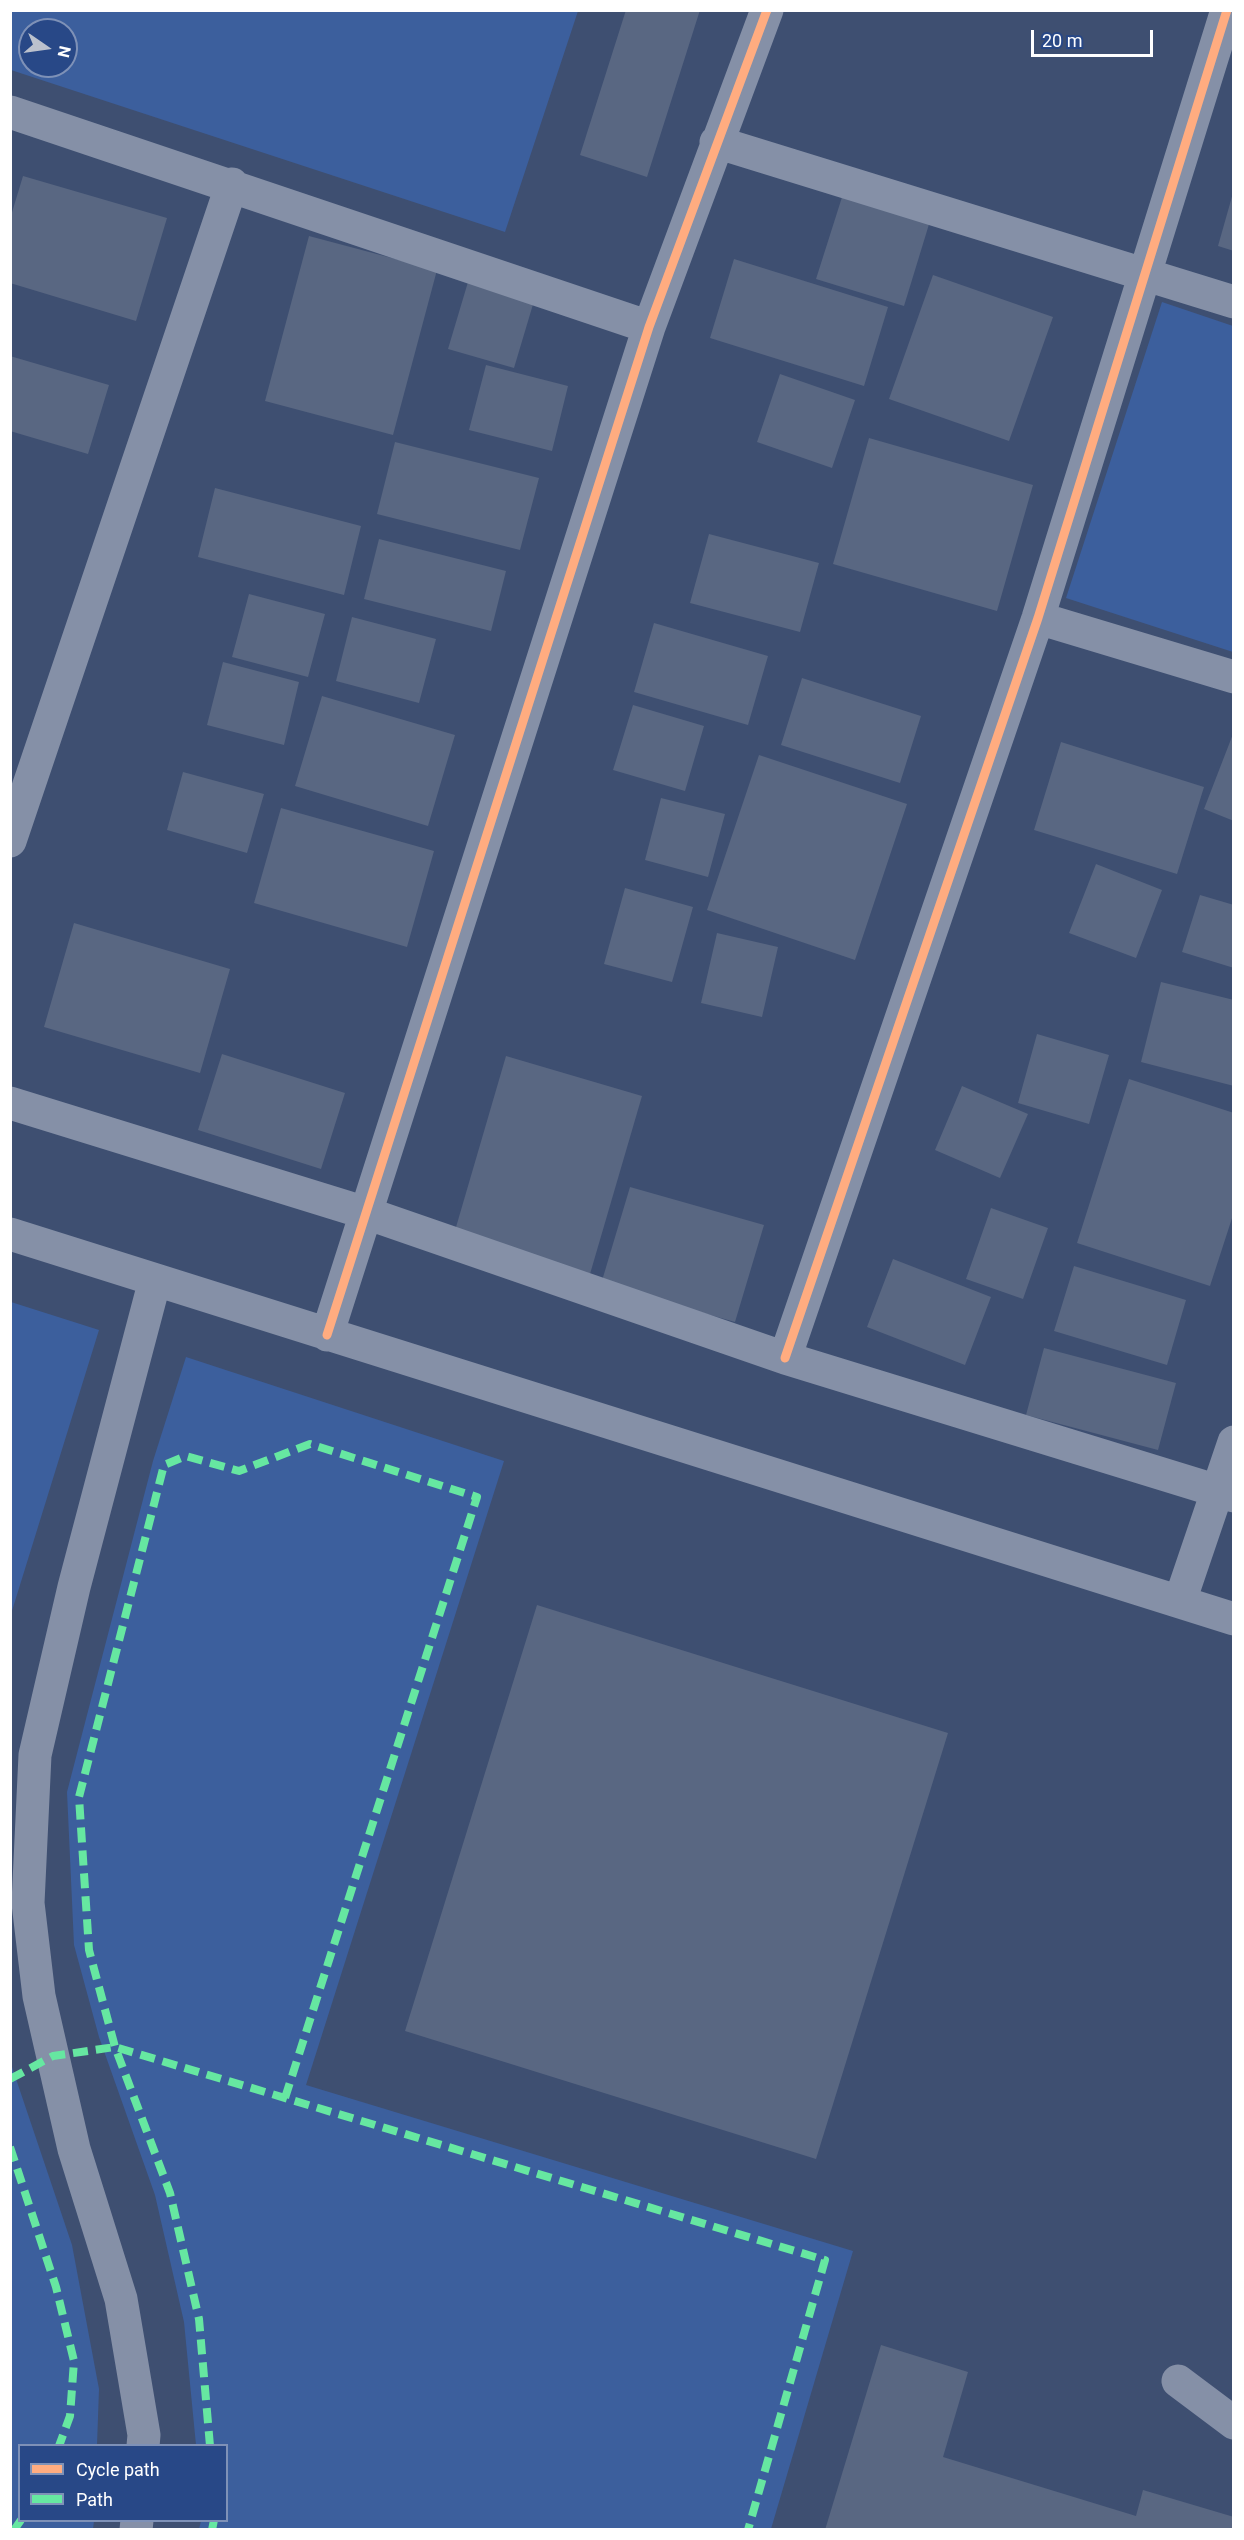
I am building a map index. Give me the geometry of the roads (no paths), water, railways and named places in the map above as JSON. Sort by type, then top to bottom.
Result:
[{"type":"street","points":[[327,1335],[649,327],[767,10]]},
{"type":"street","points":[[784,1358],[1038,618],[1227,10]]},
{"type":"street","points":[[10,111],[649,327]]},
{"type":"street","points":[[716,142],[1233,302]]},
{"type":"street","points":[[10,841],[231,184]]},
{"type":"street","points":[[1038,618],[1233,677]]},
{"type":"street","points":[[10,1103],[366,1213],[784,1358],[1225,1494]]},
{"type":"street","points":[[10,1234],[1233,1619]]},
{"type":"street","points":[[143,2444],[144,2435],[121,2299],[74,2149],[39,1996],[28,1903],[35,1755],[74,1587],[155,1280]]},
{"type":"street","points":[[1180,1601],[1225,1494],[1233,1442]]},
{"type":"street","points":[[1178,2381],[1233,2423]]}]
